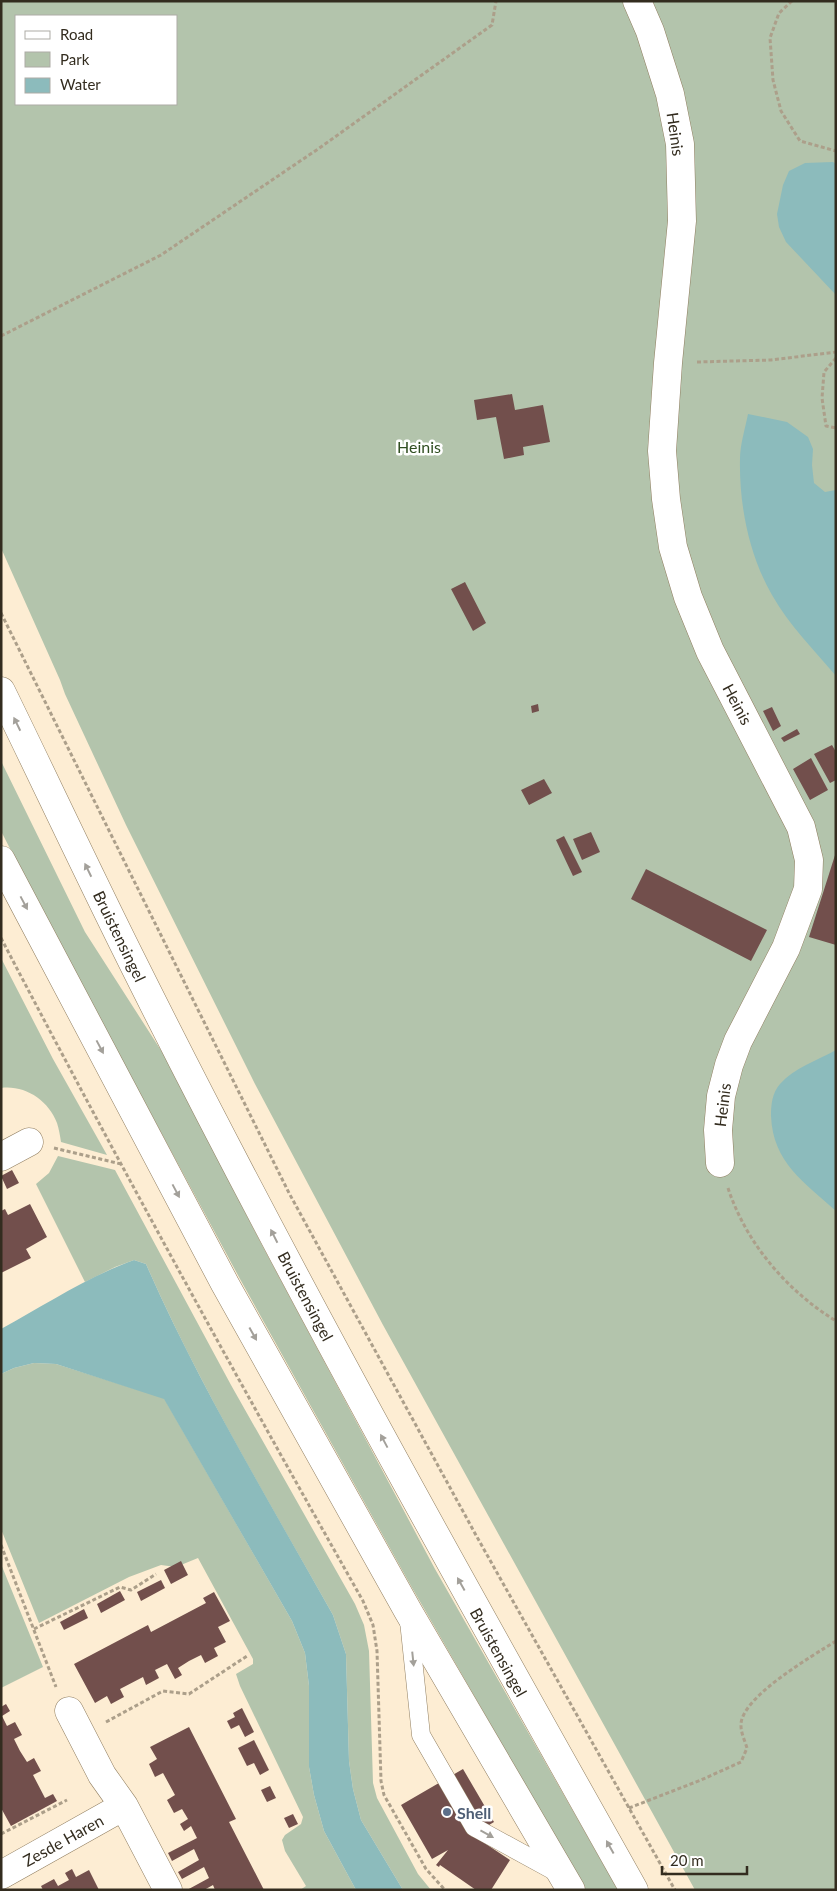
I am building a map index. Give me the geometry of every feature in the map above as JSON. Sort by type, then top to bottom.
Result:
[{"type":"main road","name":"Heinis","points":[[636,1],[650,31],[670,94],[680,144],[682,221],[668,363],[662,452],[673,547],[688,596],[710,651],[801,827],[809,860],[808,889],[786,948],[738,1041],[729,1065],[721,1096],[718,1130],[720,1163]]},
{"type":"main road","name":"Bruistensingel","points":[[1,691],[132,961],[277,1242],[447,1560],[634,1890]]},
{"type":"main road","points":[[1,860],[225,1284],[408,1611],[566,1882]]},
{"type":"main road","points":[[1,1157],[29,1142]]},
{"type":"main road","points":[[69,1711],[102,1775],[124,1806],[168,1890]]},
{"type":"main road","name":"Zesde Haren","points":[[1,1875],[124,1806]]},
{"type":"lane","points":[[408,1611],[422,1735],[474,1827],[566,1882]]},
{"type":"path","points":[[1,336],[161,255],[310,155],[492,25],[496,1]]},
{"type":"path","points":[[792,1],[779,13],[770,38],[773,80],[781,111],[800,141],[836,151]]},
{"type":"path","points":[[668,363],[771,360],[836,352]]},
{"type":"path","points":[[836,358],[824,372],[822,398],[826,426],[836,428]]},
{"type":"path","points":[[1,613],[289,1193],[477,1537],[675,1890]]},
{"type":"path","points":[[1,938],[239,1381],[364,1601],[373,1625],[377,1651],[381,1781],[384,1795],[426,1869],[445,1890]]},
{"type":"path","points":[[29,1142],[121,1164]]},
{"type":"path","points":[[720,1163],[732,1200],[747,1230],[767,1262],[795,1290],[822,1313],[836,1321]]},
{"type":"path","points":[[1,1545],[3,1555],[64,1705],[69,1711]]},
{"type":"path","points":[[34,1630],[120,1587],[131,1590],[156,1574]]},
{"type":"path","points":[[629,1808],[741,1762],[747,1748],[740,1725],[746,1709],[780,1677],[836,1641]]},
{"type":"path","points":[[82,1735],[163,1691],[189,1694],[247,1656]]},
{"type":"path","points":[[1,1834],[67,1800]]},
{"type":"green space","name":"Heinis","points":[[1,1],[836,1],[836,1890],[695,1890],[383,1325],[255,1084],[126,825],[1,548]]},
{"type":"green space","points":[[1,761],[85,932],[164,1055],[263,1247],[435,1569],[618,1890],[586,1890],[411,1586],[240,1279],[45,917],[1,831]]},
{"type":"green space","points":[[1,958],[53,1059],[107,1155],[61,1142],[57,1123],[48,1107],[42,1101],[19,1089],[1,1088]]},
{"type":"green space","points":[[58,1156],[115,1170],[231,1385],[355,1604],[364,1625],[369,1651],[373,1783],[377,1798],[418,1874],[431,1890],[403,1890],[361,1820],[353,1789],[349,1761],[346,1654],[333,1615],[211,1398],[146,1264],[134,1260],[85,1282],[36,1184],[49,1173]]},
{"type":"green space","points":[[34,1363],[56,1364],[164,1398],[292,1621],[305,1653],[309,1686],[309,1767],[314,1795],[324,1831],[356,1890],[300,1890],[306,1886],[285,1851],[282,1840],[285,1835],[301,1824],[303,1817],[236,1674],[253,1664],[253,1659],[198,1558],[176,1567],[161,1565],[129,1577],[39,1623],[1,1529],[1,1374],[14,1368]]},
{"type":"green space","points":[[1,1564],[43,1667],[1,1688]]},
{"type":"water","points":[[833,162],[836,164],[836,295],[786,242],[779,227],[777,214],[783,185],[789,171],[805,163]]},
{"type":"water","points":[[748,414],[787,422],[808,437],[813,449],[814,483],[825,492],[836,490],[836,676],[786,617],[772,595],[757,563],[747,529],[741,494],[740,459]]},
{"type":"water","points":[[836,1050],[836,1211],[802,1181],[784,1159],[773,1132],[771,1116],[774,1095],[780,1084],[799,1069]]},
{"type":"water","points":[[134,1260],[146,1264],[211,1398],[333,1615],[346,1654],[349,1761],[353,1789],[361,1820],[403,1890],[356,1890],[324,1831],[314,1795],[309,1767],[309,1686],[305,1653],[292,1621],[164,1399],[56,1364],[34,1363],[14,1368],[1,1374],[1,1329],[83,1283]]},
{"type":"building","points":[[512,394],[515,410],[543,405],[550,442],[523,447],[524,455],[504,459],[496,417],[477,420],[474,400]]},
{"type":"building","points":[[465,582],[486,623],[473,631],[451,589]]},
{"type":"building","points":[[538,704],[539,711],[532,713],[531,706]]},
{"type":"building","points":[[772,707],[781,726],[773,731],[763,711]]},
{"type":"building","points":[[797,729],[800,734],[784,742],[781,738]]},
{"type":"building","points":[[832,745],[836,752],[836,780],[830,783],[814,754]]},
{"type":"building","points":[[811,758],[828,790],[810,800],[793,769]]},
{"type":"building","points":[[544,779],[552,793],[529,805],[521,790]]},
{"type":"building","points":[[591,832],[600,852],[582,860],[573,839]]},
{"type":"building","points":[[564,836],[582,872],[573,876],[556,840]]},
{"type":"building","points":[[836,852],[836,945],[809,937]]},
{"type":"building","points":[[646,869],[767,930],[751,961],[631,899]]},
{"type":"building","points":[[12,1170],[19,1183],[7,1189],[1,1176]]},
{"type":"building","points":[[30,1204],[47,1237],[26,1249],[31,1258],[1,1273],[1,1211],[5,1209],[8,1215]]},
{"type":"building","points":[[181,1561],[188,1575],[171,1584],[164,1570]]},
{"type":"building","points":[[161,1580],[165,1588],[141,1601],[137,1592]]},
{"type":"building","points":[[120,1591],[125,1600],[101,1613],[97,1604]]},
{"type":"building","points":[[214,1592],[230,1621],[218,1627],[226,1642],[214,1648],[218,1656],[205,1663],[201,1655],[189,1661],[178,1668],[182,1675],[175,1679],[167,1664],[155,1670],[159,1678],[146,1685],[143,1677],[120,1689],[124,1697],[111,1704],[107,1696],[95,1703],[74,1664],[148,1625],[151,1632],[206,1603],[203,1598]]},
{"type":"building","points":[[84,1609],[88,1618],[64,1630],[60,1622]]},
{"type":"building","points":[[6,1704],[10,1711],[2,1716],[7,1726],[15,1722],[22,1735],[14,1739],[20,1751],[27,1762],[34,1758],[41,1771],[33,1775],[45,1798],[53,1794],[57,1801],[11,1826],[1,1808],[1,1707]]},
{"type":"building","points":[[242,1708],[254,1732],[245,1737],[239,1725],[231,1729],[227,1721],[235,1717],[233,1713]]},
{"type":"building","points":[[189,1727],[236,1819],[229,1822],[264,1890],[215,1890],[213,1885],[204,1890],[187,1890],[209,1878],[204,1867],[182,1879],[178,1872],[199,1860],[194,1849],[172,1861],[168,1853],[197,1838],[191,1826],[184,1831],[180,1824],[188,1819],[182,1809],[174,1813],[167,1800],[175,1795],[163,1773],[155,1777],[149,1764],[157,1759],[150,1747]]},
{"type":"building","points":[[254,1740],[269,1770],[260,1775],[254,1763],[247,1766],[238,1748]]},
{"type":"building","points":[[463,1769],[494,1822],[471,1836],[510,1860],[491,1890],[476,1890],[440,1865],[439,1867],[436,1865],[448,1850],[432,1859],[401,1805]]},
{"type":"building","points":[[270,1786],[276,1798],[267,1802],[261,1790]]},
{"type":"building","points":[[293,1814],[298,1824],[289,1828],[284,1818]]},
{"type":"building","points":[[72,1869],[76,1877],[89,1870],[99,1890],[43,1890],[41,1886],[54,1879],[58,1886],[69,1880],[65,1873]]},
{"type":"place","name":"Shell","points":[[447,1812]]}]
